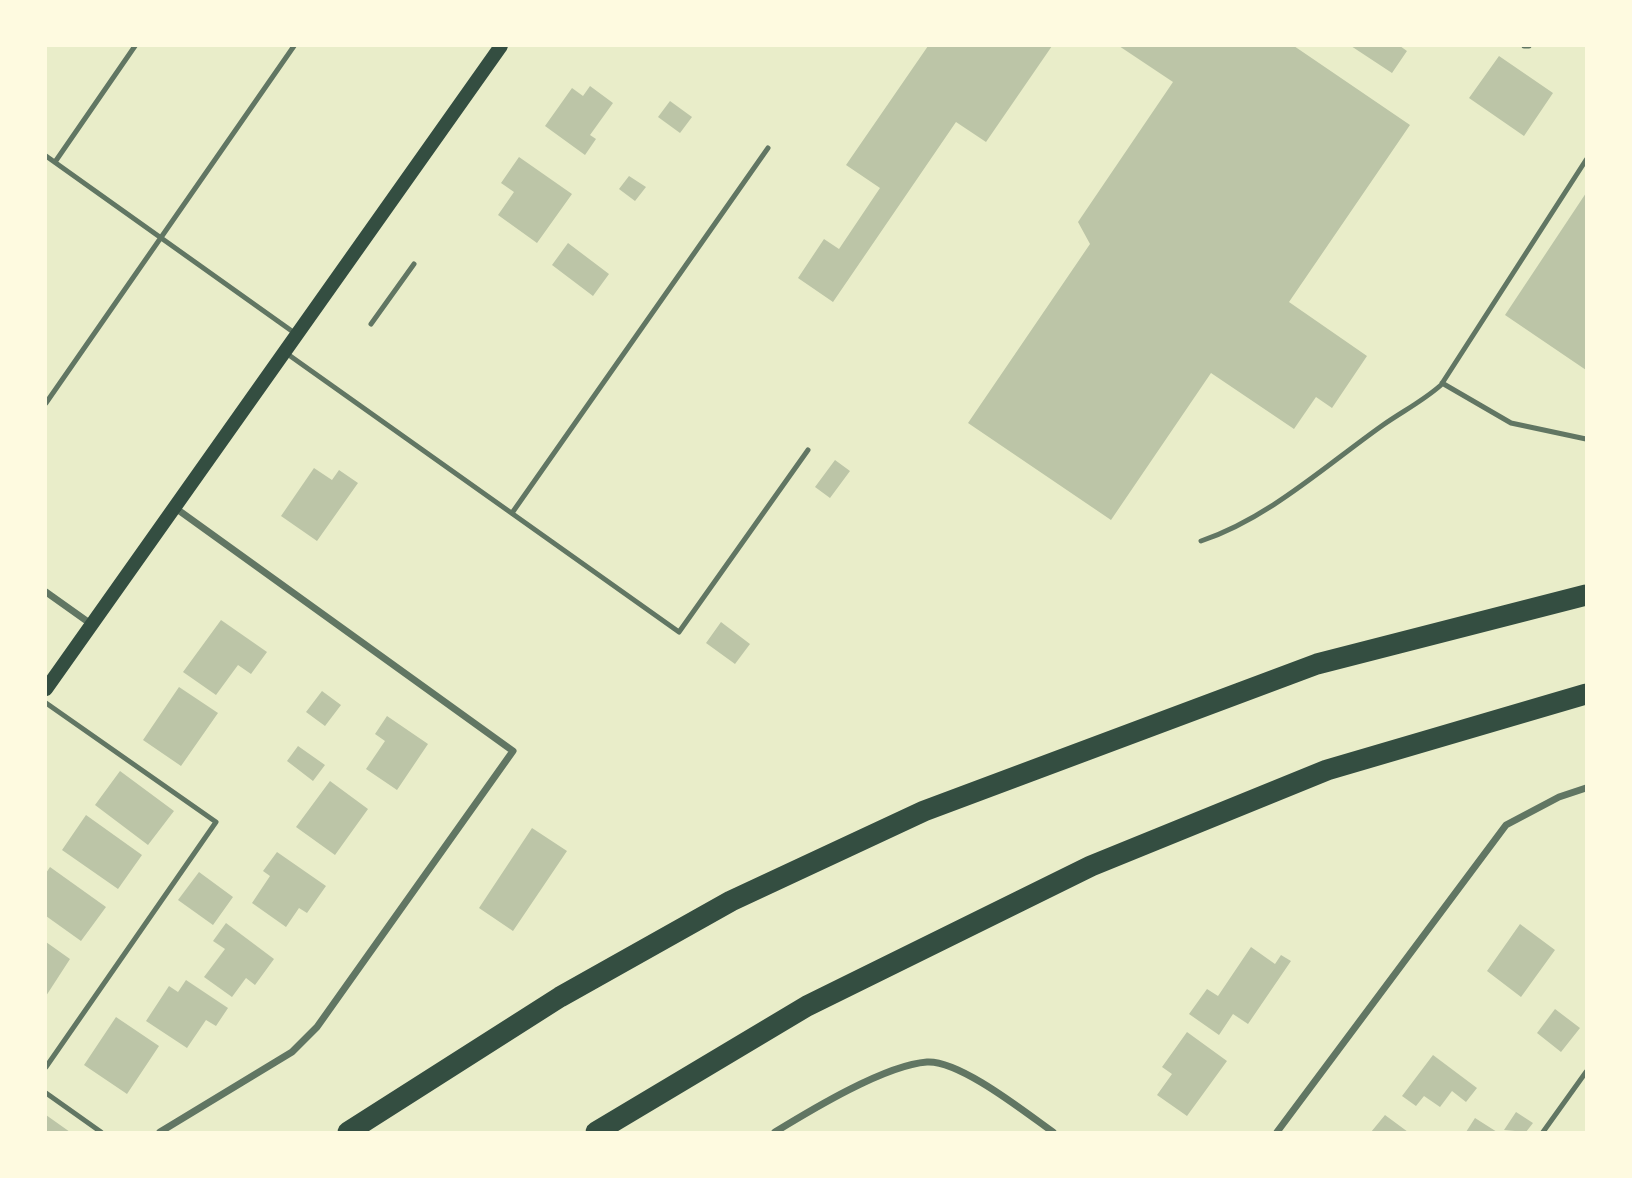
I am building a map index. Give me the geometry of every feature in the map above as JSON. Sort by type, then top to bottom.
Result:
[{"type":"highway","points":[[348,1132],[560,997],[731,901],[924,811],[1317,664],[1587,595]]},
{"type":"highway","points":[[596,1132],[807,1006],[1091,866],[1327,770],[1587,694]]},
{"type":"main road","points":[[46,689],[501,46]]},
{"type":"street","points":[[160,1132],[292,1052],[317,1027],[513,751],[174,507]]},
{"type":"street","points":[[46,592],[91,624]]},
{"type":"street","points":[[1277,1132],[1506,825],[1559,797],[1587,788]]},
{"type":"street","points":[[775,1132],[881,1075],[928,1062],[976,1078],[1053,1132]]},
{"type":"lane","points":[[54,162],[134,46]]},
{"type":"lane","points":[[46,403],[295,46]]},
{"type":"lane","points":[[512,513],[768,148]]},
{"type":"lane","points":[[46,156],[296,334]]},
{"type":"lane","points":[[1201,541],[1233,530],[1359,445],[1383,425],[1419,405],[1442,383],[1587,160]]},
{"type":"lane","points":[[371,324],[415,264]]},
{"type":"lane","points":[[284,352],[679,632],[808,450]]},
{"type":"lane","points":[[1442,383],[1511,423],[1587,439]]},
{"type":"lane","points":[[46,703],[216,822],[46,1067]]},
{"type":"lane","points":[[1543,1132],[1587,1072]]},
{"type":"lane","points":[[46,1093],[101,1132]]},
{"type":"building","points":[[928,46],[1052,46],[986,142],[956,122],[833,302],[798,278],[824,239],[839,249],[880,188],[846,165]]},
{"type":"building","points":[[1119,46],[1294,46],[1410,125],[1289,302],[1367,356],[1332,408],[1316,397],[1294,429],[1211,373],[1111,520],[968,423],[1090,244],[1078,222],[1173,82]]},
{"type":"building","points":[[1351,46],[1400,46],[1407,51],[1392,73]]},
{"type":"building","points":[[1499,56],[1553,93],[1524,136],[1469,98]]},
{"type":"building","points":[[590,86],[613,103],[590,135],[596,139],[585,155],[545,126],[572,88],[583,96]]},
{"type":"building","points":[[670,101],[692,117],[680,133],[658,117]]},
{"type":"building","points":[[519,157],[572,194],[537,243],[498,215],[514,192],[501,183]]},
{"type":"building","points":[[629,176],[646,187],[635,201],[619,189]]},
{"type":"building","points":[[1586,193],[1586,370],[1505,315]]},
{"type":"building","points":[[568,243],[609,274],[593,296],[552,265]]},
{"type":"building","points":[[835,460],[850,471],[830,498],[815,487]]},
{"type":"building","points":[[314,468],[332,480],[339,470],[358,483],[317,541],[281,516]]},
{"type":"building","points":[[221,620],[267,652],[251,674],[238,665],[216,695],[183,672]]},
{"type":"building","points":[[721,622],[750,644],[735,664],[706,643]]},
{"type":"building","points":[[179,687],[218,713],[181,766],[143,740]]},
{"type":"building","points":[[322,691],[341,705],[325,726],[306,712]]},
{"type":"building","points":[[387,716],[428,744],[397,790],[366,769],[385,741],[375,734]]},
{"type":"building","points":[[298,746],[325,765],[313,781],[287,761]]},
{"type":"building","points":[[120,771],[174,811],[148,845],[95,805]]},
{"type":"building","points":[[330,781],[368,809],[335,855],[296,827]]},
{"type":"building","points":[[86,815],[142,855],[118,889],[62,850]]},
{"type":"building","points":[[532,828],[567,851],[513,931],[479,908]]},
{"type":"building","points":[[277,852],[326,886],[307,913],[299,908],[286,927],[252,903],[270,876],[263,871]]},
{"type":"building","points":[[50,867],[106,907],[81,941],[46,916],[46,873]]},
{"type":"building","points":[[199,872],[233,897],[213,925],[178,900]]},
{"type":"building","points":[[226,923],[274,959],[255,985],[246,978],[232,997],[204,977],[225,949],[213,941]]},
{"type":"building","points":[[1520,924],[1555,950],[1521,997],[1487,971]]},
{"type":"building","points":[[46,942],[70,959],[46,996]]},
{"type":"building","points":[[1251,947],[1275,964],[1281,955],[1291,961],[1248,1024],[1233,1014],[1219,1035],[1189,1014],[1207,989],[1218,996]]},
{"type":"building","points":[[186,980],[228,1008],[216,1026],[206,1020],[187,1048],[146,1021],[169,986],[178,992]]},
{"type":"building","points":[[1555,1009],[1580,1028],[1561,1052],[1537,1033]]},
{"type":"building","points":[[116,1017],[159,1046],[127,1094],[84,1065]]},
{"type":"building","points":[[1187,1032],[1227,1061],[1187,1116],[1157,1095],[1172,1074],[1162,1067]]},
{"type":"building","points":[[1433,1055],[1477,1088],[1466,1102],[1452,1091],[1440,1107],[1424,1096],[1416,1106],[1402,1096]]},
{"type":"building","points":[[1516,1112],[1533,1123],[1526,1132],[1504,1130]]},
{"type":"building","points":[[46,1115],[70,1132],[46,1132]]},
{"type":"building","points":[[1385,1115],[1408,1132],[1371,1132]]},
{"type":"building","points":[[1475,1118],[1497,1132],[1466,1132]]}]
